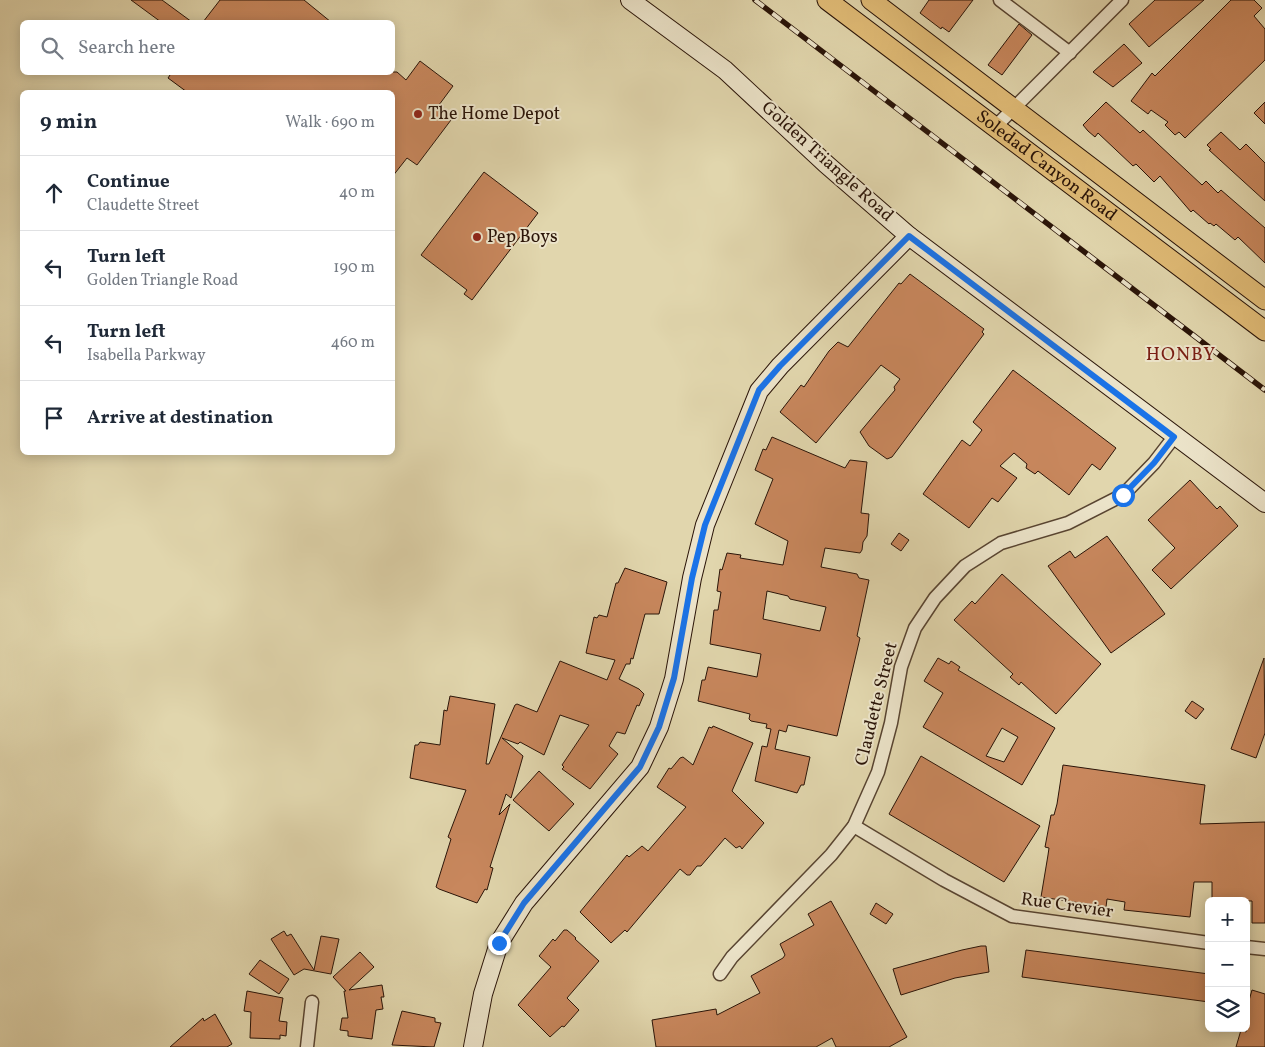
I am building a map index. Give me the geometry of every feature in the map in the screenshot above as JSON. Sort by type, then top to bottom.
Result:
[{"type":"main road","name":"Soledad Canyon Road","points":[[827,0],[1265,331]]},
{"type":"main road","name":"Soledad Canyon Road","points":[[871,0],[1265,300]]},
{"type":"street","name":"Golden Triangle Road","points":[[630,0],[725,70],[826,164],[909,236],[1174,437],[1265,503]]},
{"type":"street","points":[[1000,0],[1070,53]]},
{"type":"street","points":[[995,127],[1122,0]]},
{"type":"street","points":[[473,1047],[483,994],[499,943],[524,903],[640,767],[659,727],[674,678],[692,578],[705,525],[759,390],[780,366],[909,236]]},
{"type":"street","name":"Claudette Street","points":[[720,974],[732,957],[831,855],[854,826],[878,772],[891,723],[902,667],[915,628],[936,598],[965,566],[1002,543],[1068,523],[1123,495],[1154,463],[1174,437]]},
{"type":"street","name":"Rue Crevier","points":[[854,826],[944,880],[1012,916],[1205,943]]},
{"type":"street","points":[[1250,947],[1265,949]]},
{"type":"street","points":[[308,1047],[312,1002]]},
{"type":"building","points":[[131,0],[162,0],[189,20],[158,20]]},
{"type":"building","points":[[220,0],[304,0],[329,20],[205,20]]},
{"type":"building","points":[[929,0],[973,0],[949,32],[942,27],[941,29],[920,13]]},
{"type":"building","points":[[1155,0],[1204,0],[1149,47],[1129,24]]},
{"type":"building","points":[[1231,0],[1254,0],[1262,8],[1254,16],[1265,29],[1265,60],[1185,138],[1179,132],[1175,135],[1165,125],[1168,122],[1151,110],[1148,114],[1131,101],[1152,73],[1155,76]]},
{"type":"building","points":[[1019,24],[1032,35],[1002,75],[988,65]]},
{"type":"building","points":[[1124,44],[1142,63],[1113,87],[1093,72]]},
{"type":"building","name":"The Home Depot","points":[[420,61],[453,86],[436,109],[451,120],[417,165],[407,158],[395,173],[395,90],[184,90],[168,78],[170,75],[395,75],[395,72],[397,72],[406,80]]},
{"type":"building","points":[[1106,102],[1140,133],[1143,130],[1202,185],[1206,181],[1218,193],[1221,190],[1265,228],[1265,263],[1238,237],[1235,240],[1216,224],[1214,226],[1209,224],[1193,210],[1191,212],[1160,176],[1154,182],[1136,164],[1133,166],[1098,133],[1095,137],[1088,131],[1083,125]]},
{"type":"building","points":[[1265,102],[1265,124],[1254,113]]},
{"type":"building","points":[[1221,132],[1240,150],[1246,144],[1265,163],[1265,201],[1209,150],[1211,149],[1207,145]]},
{"type":"building","name":"Pep Boys","points":[[484,172],[538,213],[472,300],[464,294],[467,290],[421,255]]},
{"type":"building","points":[[910,274],[984,329],[982,332],[984,334],[892,457],[887,459],[869,446],[860,432],[895,390],[894,387],[900,379],[881,365],[816,443],[780,412],[801,385],[804,387],[829,351],[838,342],[848,347],[899,283],[901,284]]},
{"type":"building","points":[[1013,370],[1116,448],[1100,470],[1092,464],[1069,495],[1038,471],[1035,474],[1026,468],[1027,464],[1014,453],[1000,466],[1017,478],[998,502],[992,498],[969,528],[923,494],[962,440],[970,446],[982,430],[973,422]]},
{"type":"building","points":[[772,437],[845,468],[850,460],[867,462],[861,513],[869,514],[867,536],[863,542],[862,550],[860,553],[825,548],[821,567],[857,574],[859,578],[869,580],[857,636],[860,638],[837,736],[788,725],[786,732],[779,730],[775,749],[810,757],[804,785],[801,785],[797,793],[755,781],[762,746],[767,747],[771,729],[766,728],[767,724],[751,721],[749,719],[750,714],[698,701],[702,680],[705,680],[708,667],[757,677],[761,654],[710,644],[714,610],[718,610],[721,592],[717,591],[720,569],[722,570],[727,553],[741,555],[740,558],[783,565],[788,541],[755,524],[773,479],[755,470],[763,449],[766,450]],"holes":[[[767,591],[788,596],[790,599],[826,607],[820,631],[763,619]]]},
{"type":"building","points":[[1190,480],[1217,509],[1220,506],[1238,526],[1171,589],[1152,570],[1175,548],[1148,520]]},
{"type":"building","points":[[899,533],[909,540],[901,551],[891,544]]},
{"type":"building","points":[[1107,536],[1165,614],[1111,653],[1048,566],[1070,551],[1075,558]]},
{"type":"building","points":[[625,568],[667,582],[659,614],[645,614],[633,659],[631,658],[630,664],[626,664],[619,679],[639,689],[644,694],[639,706],[637,705],[625,734],[617,732],[609,746],[618,754],[590,789],[562,769],[564,767],[562,765],[589,725],[560,715],[544,755],[520,742],[518,744],[502,738],[523,756],[511,798],[506,794],[499,815],[510,804],[490,867],[493,868],[487,890],[485,889],[477,903],[439,889],[436,887],[451,839],[448,837],[466,790],[410,778],[415,745],[418,745],[420,742],[440,745],[444,710],[447,711],[450,696],[495,704],[486,764],[489,764],[515,705],[517,704],[537,712],[560,661],[607,680],[615,660],[586,653],[594,617],[597,618],[599,615],[607,617],[616,583],[618,583]]},
{"type":"building","points":[[1002,574],[1101,664],[1056,714],[1021,682],[1019,685],[1010,677],[1013,674],[954,620],[972,601],[975,604]]},
{"type":"building","points":[[938,658],[949,664],[951,661],[960,667],[958,670],[1055,728],[1022,785],[923,727],[943,693],[924,681]],"holes":[[[1002,728],[1018,737],[1004,762],[986,756]]]},
{"type":"building","points":[[1264,658],[1265,733],[1256,758],[1231,749]]},
{"type":"building","points":[[1192,701],[1204,709],[1196,719],[1185,711]]},
{"type":"building","points":[[713,726],[753,743],[732,791],[764,823],[742,849],[740,846],[736,848],[725,838],[701,866],[697,866],[690,875],[687,875],[680,869],[627,932],[625,930],[611,943],[580,912],[627,855],[629,857],[642,846],[648,851],[686,807],[657,787],[669,768],[671,769],[680,758],[683,757],[693,765],[709,727],[712,728]]},
{"type":"building","points":[[921,756],[1040,826],[1004,882],[889,814]]},
{"type":"building","points":[[1063,765],[1205,785],[1200,824],[1265,822],[1265,923],[1252,923],[1252,901],[1250,901],[1250,897],[1212,897],[1212,882],[1194,882],[1190,917],[1124,910],[1125,902],[1107,899],[1106,907],[1041,897],[1049,848],[1045,847],[1051,815],[1054,815]]},
{"type":"building","points":[[539,771],[574,804],[549,831],[513,800]]},
{"type":"building","points":[[831,901],[907,1037],[889,1047],[836,1047],[832,1038],[816,1047],[656,1047],[652,1020],[716,1009],[717,1015],[760,993],[751,976],[783,958],[785,955],[780,944],[814,925],[808,914]]},
{"type":"building","points":[[876,903],[893,914],[886,924],[870,914]]},
{"type":"building","points":[[564,930],[567,930],[599,961],[567,998],[579,1010],[564,1027],[562,1026],[550,1037],[518,1005],[551,967],[539,956],[553,939],[555,941]]},
{"type":"building","points":[[284,931],[287,936],[291,934],[314,970],[321,936],[339,939],[331,974],[304,969],[294,975],[271,939]]},
{"type":"building","points":[[986,946],[989,972],[955,978],[901,995],[893,969]]},
{"type":"building","points":[[1026,950],[1205,973],[1205,1001],[1022,977]]},
{"type":"building","points":[[360,952],[374,967],[349,990],[382,985],[384,997],[381,997],[383,1009],[376,1010],[372,1039],[348,1036],[348,1031],[340,1030],[342,1018],[348,1018],[344,991],[346,991],[333,977]]},
{"type":"building","points":[[260,960],[289,979],[279,994],[249,974]]},
{"type":"building","points":[[1252,990],[1265,994],[1265,1047],[1236,1047],[1240,1032],[1250,1032],[1250,997]]},
{"type":"building","points":[[247,991],[283,998],[279,1021],[287,1022],[286,1036],[280,1035],[280,1039],[250,1038],[251,1012],[244,1011]]},
{"type":"building","points":[[402,1011],[435,1018],[435,1022],[441,1023],[434,1047],[392,1045]]},
{"type":"building","points":[[215,1014],[232,1044],[227,1047],[170,1047],[203,1018],[204,1021]]},
{"type":"railway","points":[[755,0],[1265,390]]},
{"type":"place","name":"The Home Depot","points":[[418,114]]},
{"type":"place","name":"Pep Boys","points":[[477,237]]},
{"type":"district","name":"HONBY","points":[[1181,355]]},
{"type":"route","points":[[499,943],[524,903],[640,767],[659,727],[674,678],[692,578],[705,525],[759,390],[780,366],[909,236],[1012,312],[1174,437],[1154,463],[1123,495]]}]
